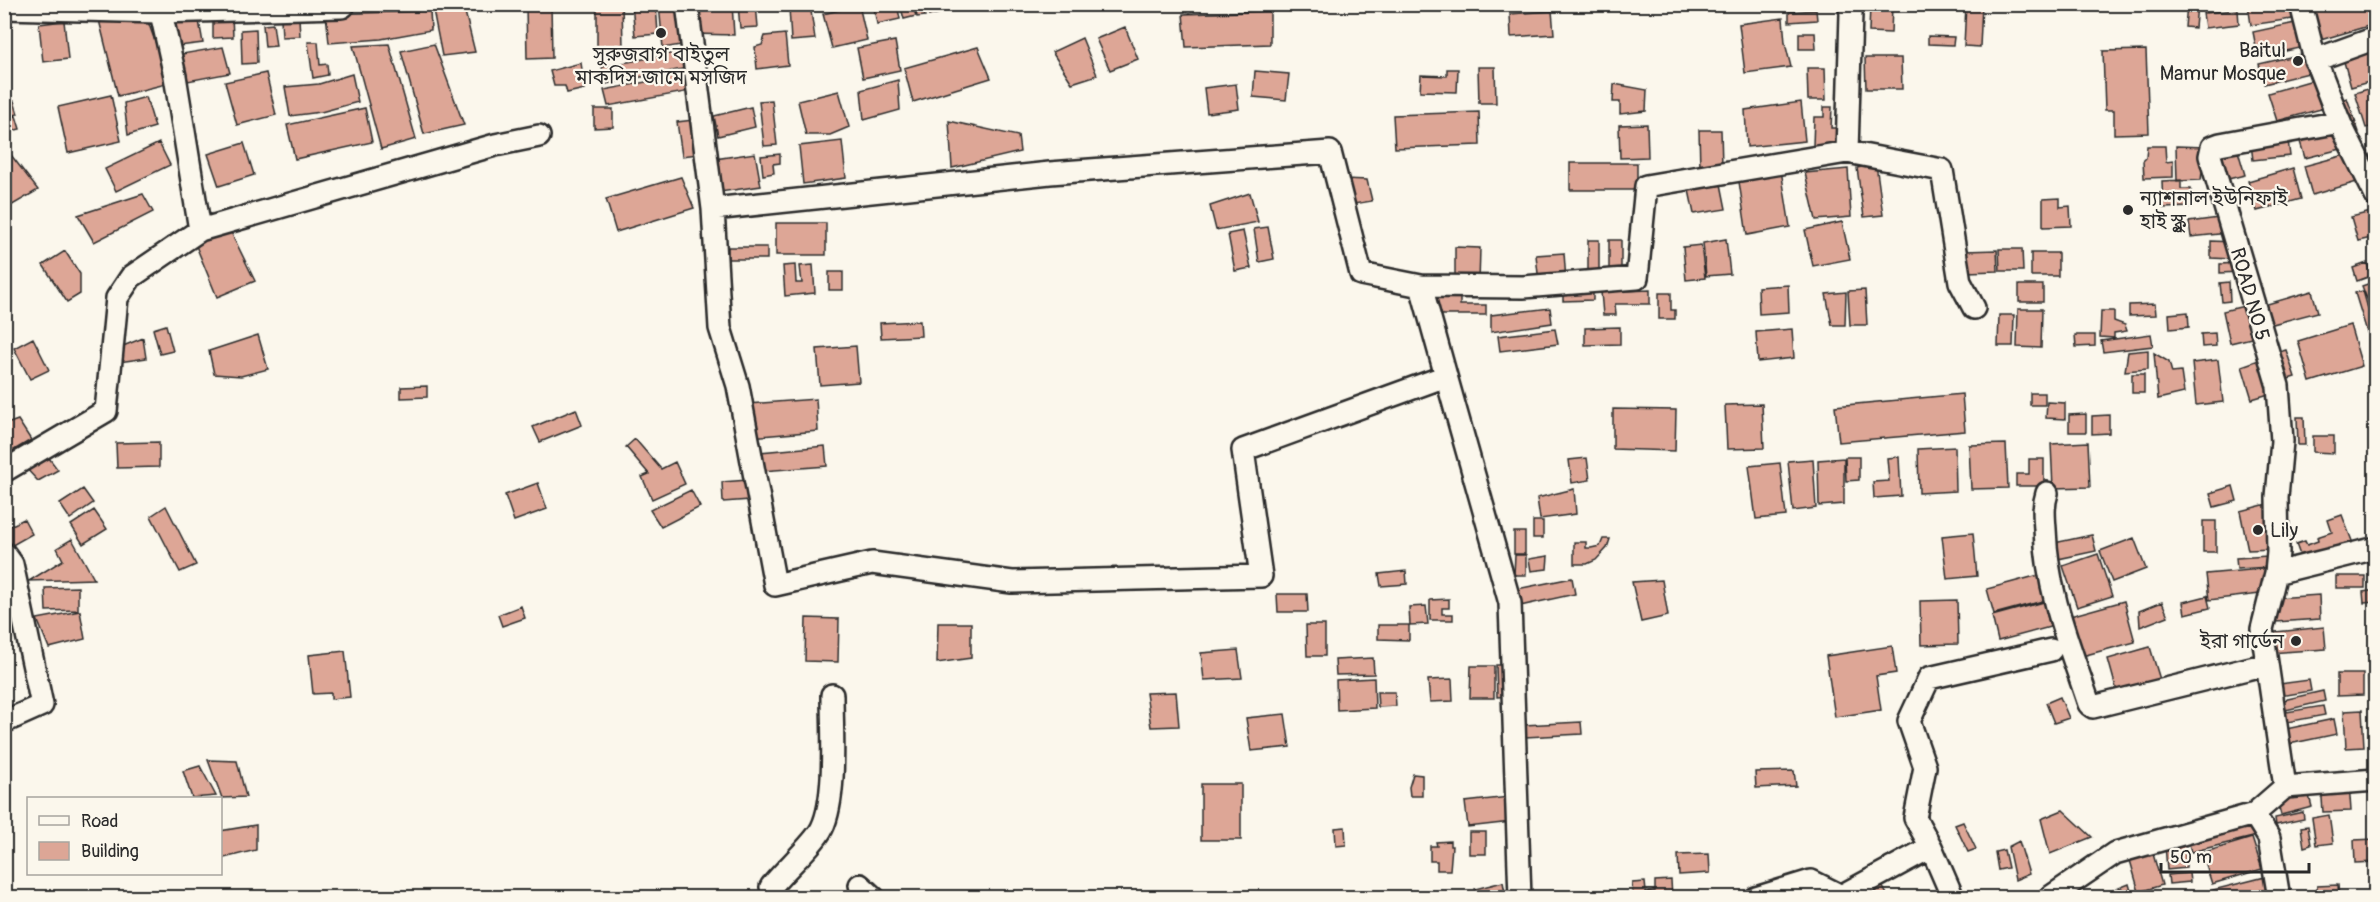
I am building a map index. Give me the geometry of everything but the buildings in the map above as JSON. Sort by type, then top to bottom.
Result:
[{"type":"street","points":[[4,5],[159,7],[341,4]]},
{"type":"street","points":[[687,4],[713,209],[720,328],[738,386],[775,585],[872,563],[1012,582],[1261,576],[1243,450],[1446,376]]},
{"type":"street","points":[[1847,152],[1851,13],[1849,4]]},
{"type":"street","points":[[2301,4],[2315,60],[2340,122],[2376,196]]},
{"type":"street","points":[[159,7],[175,76],[200,230]]},
{"type":"street","points":[[2315,60],[2376,38]]},
{"type":"street","name":"ROAD NO 5","points":[[2285,787],[2262,629],[2276,573],[2278,552],[2277,497],[2282,441],[2278,386],[2210,156],[2212,147],[2220,144],[2340,122]]},
{"type":"street","points":[[4,471],[106,411],[117,298],[131,277],[200,230],[495,146],[539,136]]},
{"type":"street","points":[[713,209],[1050,173],[1330,152],[1361,274],[1421,286],[1523,287],[1637,278],[1646,186],[1847,152],[1942,170],[1960,282],[1974,308]]},
{"type":"street","points":[[1421,286],[1510,603],[1520,897]]},
{"type":"street","points":[[2047,493],[2044,502],[2046,563],[2054,600],[2089,704],[2093,707],[2267,663]]},
{"type":"street","points":[[2276,573],[2376,548]]},
{"type":"street","points":[[4,553],[12,564],[42,705],[4,722]]},
{"type":"street","points":[[1953,897],[1931,847],[1915,818],[1924,767],[1909,721],[1929,678],[2051,650]]},
{"type":"street","points":[[771,887],[822,829],[828,811],[832,695]]},
{"type":"street","points":[[2049,897],[2115,854],[2254,814],[2285,787],[2376,780]]},
{"type":"street","points":[[2254,814],[2269,838],[2279,897]]},
{"type":"street","points":[[1756,897],[1811,881],[1841,896],[1931,847]]},
{"type":"place","name":"সুরুজবাগ বাইতুল মাকদিস জামে মসজিদ","points":[[661,33]]},
{"type":"place","name":"Baitul Mamur Mosque","points":[[2298,61]]},
{"type":"place","name":"ন্যাশনাল ইউনিফাই হাই স্কুল","points":[[2128,210]]},
{"type":"place","name":"Lily","points":[[2258,530]]},
{"type":"place","name":"ইরা গার্ডেন","points":[[2296,641]]}]
